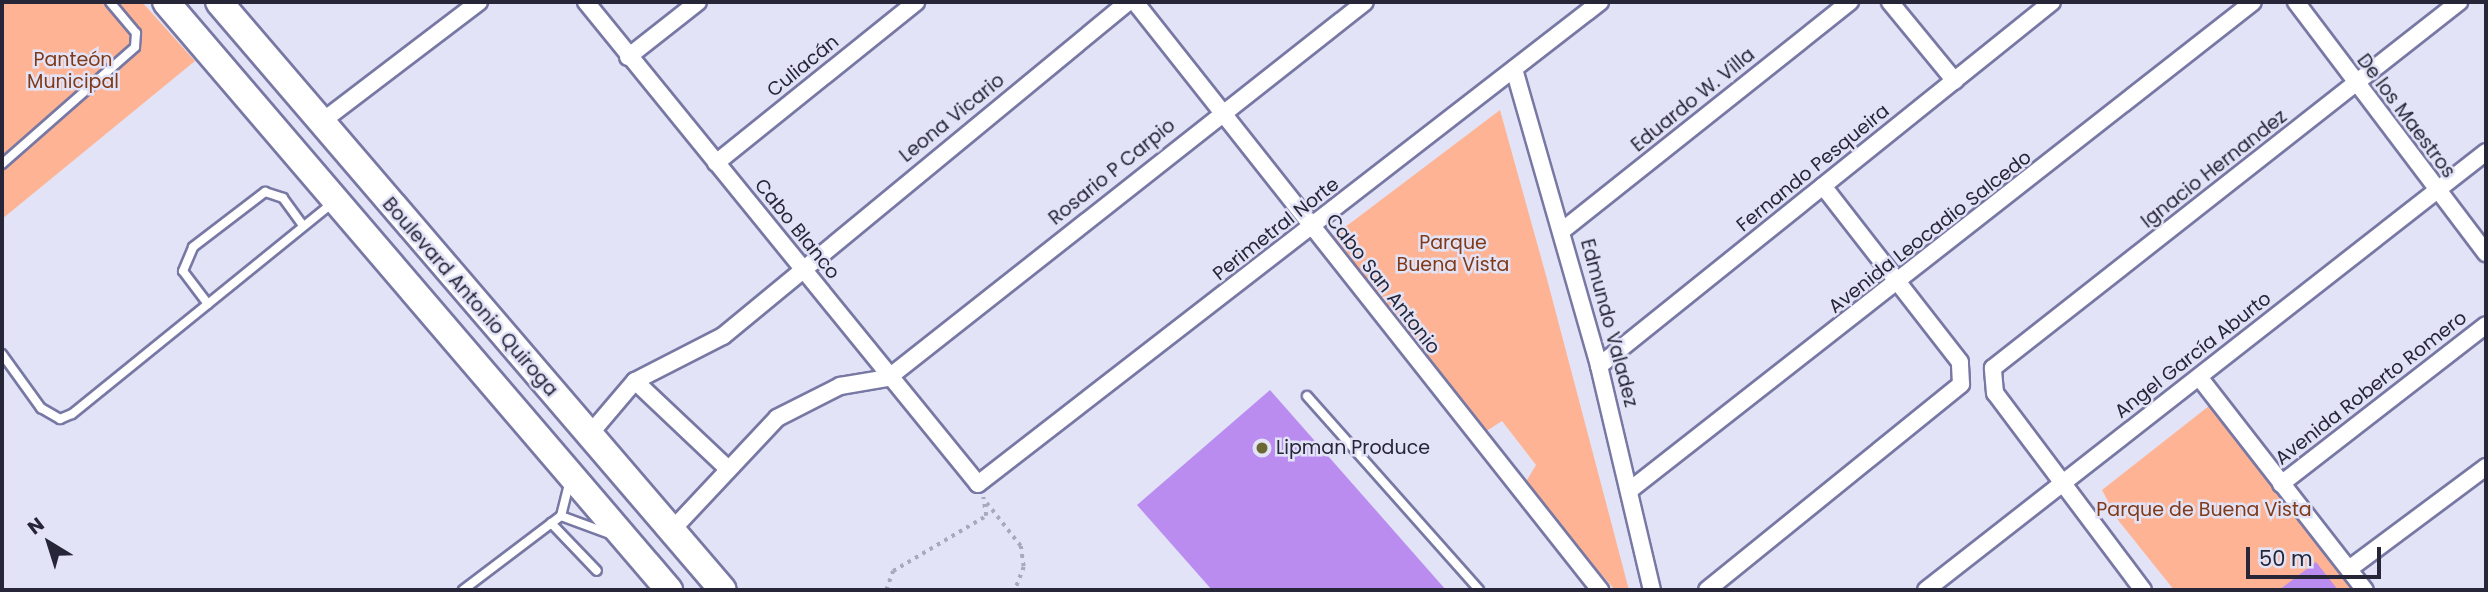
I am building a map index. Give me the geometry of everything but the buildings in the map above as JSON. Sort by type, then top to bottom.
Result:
[{"type":"main road","name":"Boulevard Antonio Quiroga","points":[[166,2],[624,538],[661,587]]},
{"type":"main road","name":"Boulevard Antonio Quiroga","points":[[219,2],[723,590]]},
{"type":"street","points":[[320,123],[479,2]]},
{"type":"street","name":"Cabo Blanco","points":[[586,2],[888,378],[976,483]]},
{"type":"street","points":[[628,57],[698,2]]},
{"type":"street","name":"Culiacán","points":[[716,163],[916,2]]},
{"type":"street","name":"Leona Vicario","points":[[635,381],[723,336],[801,267],[1128,2]]},
{"type":"street","name":"Cabo San Antonio","points":[[1135,2],[1219,113],[1600,590]]},
{"type":"street","name":"Rosario P Carpio","points":[[888,378],[1219,113],[1365,2]]},
{"type":"street","name":"Perimetral Norte","points":[[976,483],[1313,228],[1600,2]]},
{"type":"street","name":"Eduardo W. Villa","points":[[1563,230],[1850,2]]},
{"type":"street","points":[[1890,2],[1955,81]]},
{"type":"street","name":"Avenida Leocadio Salcedo","points":[[1630,490],[1901,283],[2253,2]]},
{"type":"street","name":"De los Maestros","points":[[2296,2],[2355,84],[2486,253]]},
{"type":"street","name":"Ignacio Hernandez","points":[[2063,484],[1995,393],[1993,368],[2459,2]]},
{"type":"street","name":"Fernando Pesqueira","points":[[1599,366],[1955,81],[2046,4]]},
{"type":"street","name":"Edmundo Valadez","points":[[1514,69],[1563,230],[1630,490],[1652,590]]},
{"type":"street","name":"Angel García Aburto","points":[[1926,590],[2486,152]]},
{"type":"street","points":[[1707,590],[1961,384],[1960,362],[1823,186]]},
{"type":"street","name":"Avenida Roberto Romero","points":[[2281,484],[2486,325]]},
{"type":"street","points":[[2199,377],[2365,590]]},
{"type":"street","points":[[672,530],[726,467],[794,407],[840,386],[888,378]]},
{"type":"street","points":[[589,435],[635,381],[726,467]]},
{"type":"street","points":[[2348,569],[2486,467]]},
{"type":"street","points":[[2063,484],[2143,590]]},
{"type":"lane","points":[[2,164],[135,47],[136,33],[110,2]]},
{"type":"lane","points":[[208,304],[183,271],[193,247],[265,192],[283,198],[303,226]]},
{"type":"lane","points":[[2,354],[41,408],[60,419],[336,200]]},
{"type":"lane","points":[[1307,396],[1479,590]]},
{"type":"lane","points":[[463,590],[561,516],[571,478]]},
{"type":"lane","points":[[561,516],[624,538]]},
{"type":"lane","points":[[551,523],[597,571]]},
{"type":"path","points":[[976,483],[986,502],[1021,546],[1024,568],[1015,590]]},
{"type":"path","points":[[886,590],[893,571],[986,516],[986,502]]},
{"type":"green space","name":"Panteón Municipal","points":[[2,2],[142,2],[195,61],[2,219]]},
{"type":"green space","name":"Parque Buena Vista","points":[[1500,110],[1629,590],[1615,590],[1524,485],[1536,465],[1502,421],[1485,432],[1332,237]]},
{"type":"green space","name":"Parque de Buena Vista","points":[[2214,402],[2358,590],[2174,590],[2118,520],[2102,490]]},
{"type":"place","name":"Lipman Produce","points":[[1262,448]]}]
